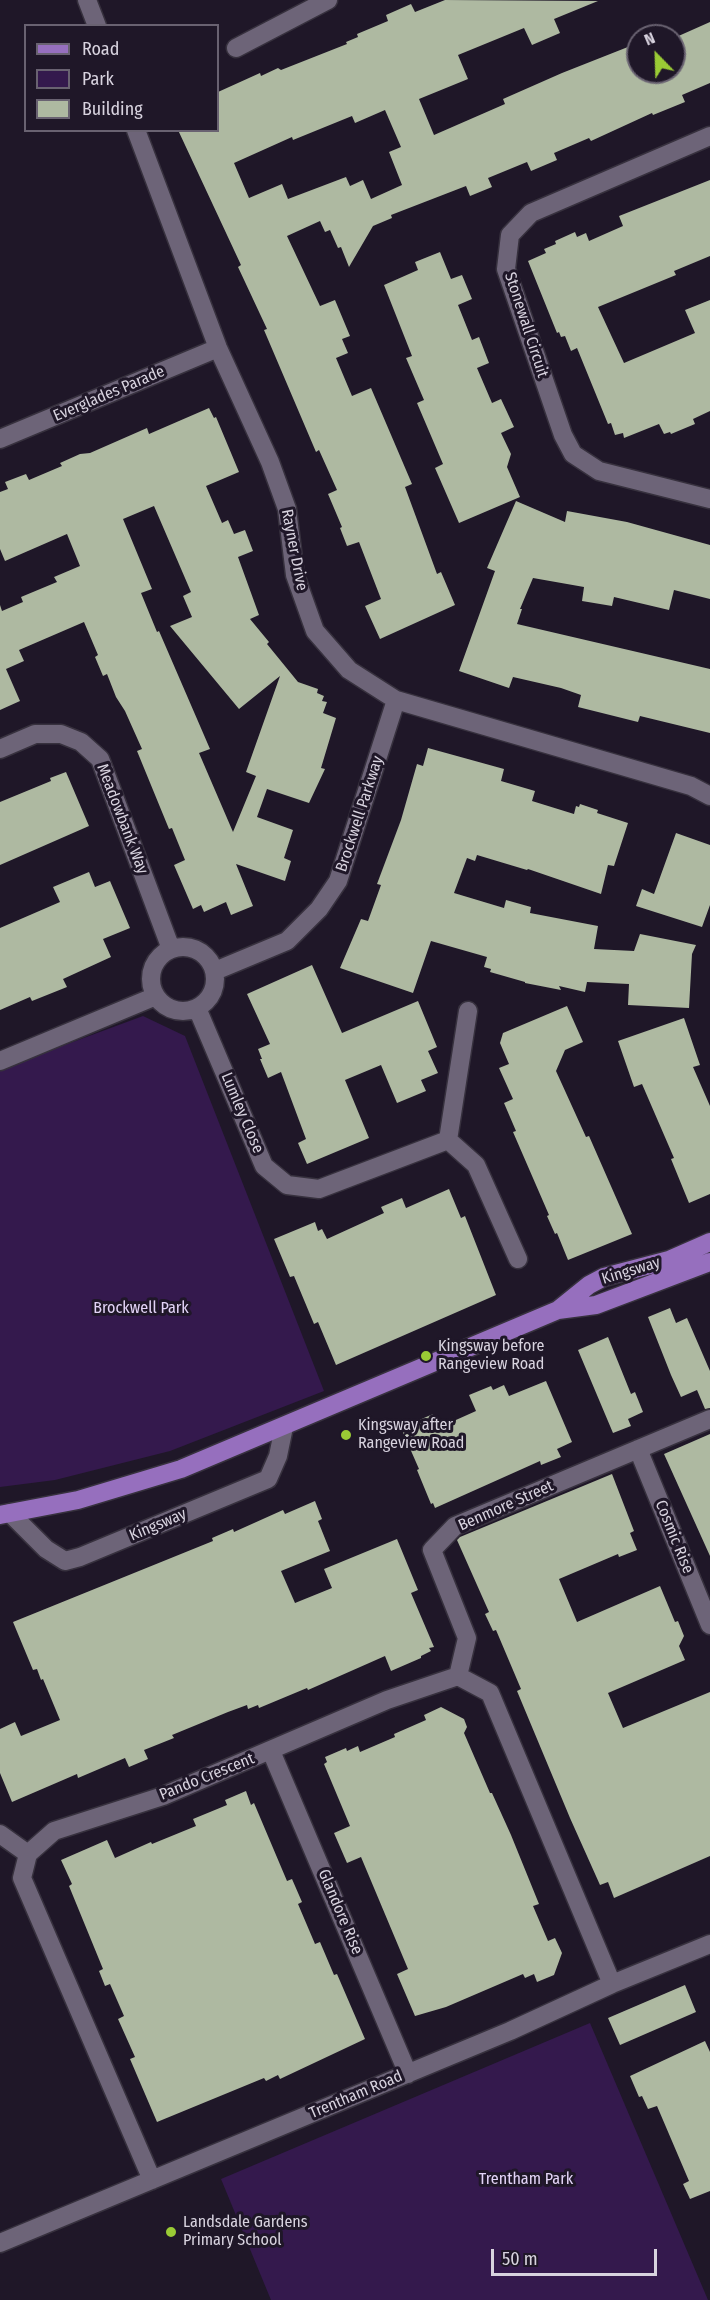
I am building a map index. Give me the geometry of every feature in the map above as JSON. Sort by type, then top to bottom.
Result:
[{"type":"main road","name":"Kingsway","points":[[558,1310],[589,1285],[604,1277],[669,1260],[710,1242]]},
{"type":"main road","name":"Kingsway","points":[[5,1514],[78,1500],[181,1469],[558,1310],[596,1305],[710,1262]]},
{"type":"street","points":[[87,0],[96,24]]},
{"type":"street","points":[[236,48],[328,0]]},
{"type":"street","name":"Rayner Drive","points":[[137,132],[218,348],[270,462],[287,508],[295,575],[315,631],[349,670],[396,700],[691,786],[710,796]]},
{"type":"street","name":"Stonewall Circuit","points":[[710,136],[531,213],[510,235],[506,269],[563,435],[573,454],[599,471],[710,499]]},
{"type":"street","name":"Everglades Parade","points":[[0,439],[218,348]]},
{"type":"street","name":"Brockwell Parkway","points":[[215,971],[287,940],[319,909],[339,881],[396,700]]},
{"type":"street","name":"Meadowbank Way","points":[[0,749],[35,734],[61,734],[81,742],[100,759],[171,949]]},
{"type":"street","points":[[185,946],[196,949],[205,955],[215,971],[215,986],[210,996],[197,1008],[188,1011],[177,1010],[166,1006],[156,996],[151,978],[154,967],[162,955],[171,949],[185,946]]},
{"type":"street","points":[[0,1062],[156,996]]},
{"type":"street","name":"Lumley Close","points":[[197,1008],[264,1166],[287,1185],[318,1190],[448,1140]]},
{"type":"street","points":[[468,1011],[448,1140],[476,1165],[518,1259]]},
{"type":"street","name":"Benmore Street","points":[[458,1676],[467,1638],[432,1550],[455,1526],[710,1419]]},
{"type":"street","name":"Kingsway","points":[[5,1514],[45,1550],[65,1561],[80,1557],[268,1479],[278,1456],[284,1427]]},
{"type":"street","name":"Cosmic Rise","points":[[638,1449],[710,1625]]},
{"type":"street","points":[[458,1676],[490,1693],[612,1984]]},
{"type":"street","name":"Pando Crescent","points":[[28,1854],[54,1831],[163,1796],[387,1700],[458,1676]]},
{"type":"street","name":"Glandore Rise","points":[[271,1751],[408,2073]]},
{"type":"street","points":[[0,1834],[28,1854],[22,1878],[152,2180]]},
{"type":"street","name":"Trentham Road","points":[[0,2243],[510,2031],[612,1984],[710,1944]]},
{"type":"green space","name":"Brockwell Park","points":[[143,1016],[185,1036],[324,1391],[170,1451],[55,1480],[0,1487],[0,1069]]},
{"type":"green space","name":"Trentham Park","points":[[590,2023],[708,2300],[271,2300],[221,2179]]},
{"type":"building","points":[[445,0],[598,1],[554,19],[560,33],[532,45],[524,28],[458,55],[468,79],[419,99],[434,135],[505,104],[503,99],[626,48],[626,84],[686,84],[686,33],[710,22],[710,83],[682,95],[685,102],[653,115],[652,113],[591,141],[589,138],[554,153],[557,160],[531,171],[527,162],[488,178],[492,187],[470,196],[466,186],[391,215],[392,218],[373,226],[349,267],[341,247],[338,248],[330,230],[325,232],[320,221],[287,236],[320,306],[335,300],[350,336],[342,339],[348,353],[336,358],[352,396],[371,388],[412,484],[405,487],[437,574],[441,572],[455,605],[380,639],[365,606],[381,599],[359,542],[347,546],[340,528],[342,527],[328,494],[337,490],[319,450],[316,452],[264,330],[267,329],[238,267],[241,265],[179,132],[219,132],[219,92],[260,73],[261,76],[278,68],[281,70],[347,44],[346,42],[358,37],[357,34],[388,21],[386,15],[411,4],[415,12]],"holes":[[[385,110],[401,147],[389,152],[402,185],[371,199],[363,180],[350,186],[346,177],[288,199],[282,184],[249,198],[234,163],[292,137],[293,140],[352,116],[355,123]]]},
{"type":"building","points":[[710,180],[710,256],[674,271],[676,275],[598,307],[624,363],[695,333],[685,310],[710,300],[710,411],[693,419],[695,424],[671,434],[670,432],[664,434],[659,424],[624,438],[623,433],[615,435],[611,423],[608,424],[577,348],[571,351],[565,336],[561,337],[559,332],[557,333],[528,261],[546,253],[544,249],[556,244],[555,241],[575,232],[577,237],[586,233],[589,241],[623,226],[619,216]]},
{"type":"building","points":[[440,252],[451,279],[462,275],[472,299],[458,305],[472,340],[479,337],[489,363],[477,368],[492,403],[501,399],[514,427],[501,433],[511,454],[507,467],[520,497],[459,523],[435,468],[443,464],[417,403],[424,400],[406,358],[412,356],[384,285],[418,270],[415,262]]},
{"type":"building","points":[[209,408],[214,418],[216,417],[239,472],[206,486],[222,523],[228,520],[234,534],[245,530],[253,551],[238,557],[259,615],[250,619],[298,682],[318,689],[317,693],[324,696],[322,701],[327,702],[323,713],[336,718],[321,768],[325,769],[309,803],[267,789],[257,817],[293,830],[284,858],[291,861],[285,881],[236,864],[253,906],[231,915],[226,902],[204,912],[201,905],[193,909],[174,865],[185,860],[172,828],[169,829],[137,751],[142,749],[107,674],[103,676],[95,657],[98,655],[84,622],[19,650],[24,661],[6,669],[20,701],[0,710],[0,605],[2,611],[23,602],[21,597],[57,582],[54,577],[80,566],[67,534],[5,561],[0,549],[0,492],[8,489],[5,482],[26,474],[29,480],[62,466],[60,463],[80,454],[90,453],[147,428],[149,434]],"holes":[[[154,506],[191,592],[183,596],[192,617],[170,626],[239,709],[280,676],[246,772],[256,776],[233,832],[199,753],[210,749],[141,593],[152,589],[123,519]]]},
{"type":"building","points":[[516,501],[565,522],[567,511],[627,522],[710,545],[710,599],[674,590],[669,610],[614,597],[612,606],[582,601],[584,587],[533,578],[520,609],[522,609],[517,624],[710,669],[710,733],[640,716],[638,722],[578,707],[581,695],[561,688],[513,677],[509,688],[459,671],[495,571],[487,568]]},
{"type":"building","points":[[428,748],[504,769],[501,781],[535,791],[532,801],[574,814],[576,806],[579,807],[580,804],[598,810],[597,813],[628,823],[614,866],[608,865],[601,894],[528,869],[477,855],[475,861],[467,858],[454,893],[504,908],[506,900],[531,907],[530,913],[598,926],[594,949],[634,951],[640,934],[696,945],[692,954],[689,1008],[628,1005],[629,984],[587,982],[585,992],[559,986],[561,990],[525,983],[490,972],[491,969],[484,967],[487,957],[431,941],[413,993],[340,968],[361,919],[368,921],[381,885],[377,884],[401,820],[417,764],[423,766]]},
{"type":"building","points":[[66,772],[89,826],[0,865],[0,802],[51,781],[50,778]]},
{"type":"building","points":[[676,833],[710,845],[710,905],[702,927],[636,906],[642,889],[654,894]]},
{"type":"building","points":[[89,872],[95,887],[110,881],[130,928],[103,939],[111,957],[63,979],[67,987],[32,1001],[30,997],[0,1010],[0,928],[60,902],[53,887]]},
{"type":"building","points":[[312,965],[342,1033],[418,1001],[437,1047],[428,1051],[438,1073],[421,1080],[426,1091],[397,1103],[381,1065],[345,1080],[369,1138],[307,1164],[298,1143],[306,1139],[281,1072],[268,1078],[260,1059],[262,1059],[258,1049],[270,1044],[247,994]]},
{"type":"building","points":[[567,1006],[583,1042],[565,1050],[556,1071],[586,1137],[589,1136],[632,1234],[568,1260],[547,1216],[549,1215],[513,1132],[516,1131],[504,1103],[513,1099],[499,1068],[509,1064],[500,1043],[503,1033]]},
{"type":"building","points":[[684,1018],[700,1065],[693,1067],[710,1106],[710,1194],[689,1203],[671,1159],[674,1158],[642,1084],[634,1087],[618,1041]]},
{"type":"building","points":[[449,1189],[461,1218],[465,1216],[496,1295],[336,1365],[318,1322],[314,1324],[294,1276],[290,1277],[274,1239],[315,1222],[318,1231],[322,1229],[327,1239],[384,1213],[381,1207],[402,1198],[406,1208]]},
{"type":"building","points":[[670,1308],[676,1323],[687,1318],[710,1371],[710,1408],[705,1409],[697,1390],[681,1397],[671,1375],[648,1317]]},
{"type":"building","points":[[608,1337],[631,1394],[635,1392],[643,1412],[628,1419],[631,1426],[613,1433],[578,1350]]},
{"type":"building","points":[[546,1381],[572,1442],[557,1449],[561,1457],[541,1465],[540,1461],[435,1508],[433,1503],[431,1504],[401,1428],[433,1414],[438,1428],[476,1411],[469,1395],[491,1386],[493,1390],[504,1385],[509,1396]]},
{"type":"building","points":[[710,1434],[710,1556],[664,1454]]},
{"type":"building","points":[[612,1474],[634,1531],[630,1533],[637,1550],[619,1557],[618,1554],[559,1579],[577,1622],[660,1586],[675,1622],[678,1621],[684,1636],[679,1646],[685,1660],[608,1693],[623,1728],[710,1692],[710,1856],[614,1898],[608,1882],[600,1885],[570,1818],[517,1691],[521,1689],[496,1630],[493,1631],[485,1614],[489,1612],[457,1540]]},
{"type":"building","points":[[315,1501],[322,1519],[318,1521],[330,1551],[281,1571],[295,1603],[332,1588],[324,1569],[397,1539],[418,1590],[411,1593],[434,1647],[429,1648],[431,1651],[391,1671],[385,1656],[308,1690],[307,1688],[259,1708],[258,1705],[248,1709],[247,1705],[172,1735],[174,1738],[144,1750],[148,1759],[129,1767],[125,1758],[78,1778],[77,1774],[12,1802],[0,1773],[0,1729],[15,1722],[21,1736],[60,1720],[43,1679],[41,1680],[37,1669],[33,1670],[13,1622],[213,1541],[212,1538],[233,1529],[234,1532],[283,1510],[285,1514]]},
{"type":"building","points":[[441,1707],[464,1719],[467,1727],[464,1733],[511,1835],[539,1904],[533,1906],[548,1941],[555,1938],[562,1953],[554,1975],[537,1982],[534,1974],[525,1978],[523,1974],[446,2007],[415,2016],[397,1974],[408,1969],[361,1857],[347,1863],[334,1833],[350,1826],[324,1764],[327,1762],[325,1757],[346,1748],[347,1751],[358,1746],[360,1752],[395,1737],[394,1734],[426,1720],[424,1715]]},
{"type":"building","points":[[246,1791],[251,1805],[254,1803],[287,1881],[292,1879],[302,1902],[298,1904],[315,1944],[320,1942],[334,1975],[337,1974],[365,2039],[280,2079],[278,2075],[266,2081],[264,2078],[157,2122],[130,2059],[135,2057],[118,2019],[124,2016],[110,1984],[105,1986],[99,1971],[103,1969],[69,1886],[72,1884],[61,1860],[107,1840],[115,1858],[196,1826],[193,1819],[227,1805],[225,1800]]},
{"type":"building","points":[[685,1985],[696,2012],[620,2045],[608,2018]]},
{"type":"building","points":[[705,2041],[710,2052],[710,2191],[690,2199],[683,2184],[689,2181],[657,2106],[648,2109],[642,2096],[639,2097],[630,2076]]},
{"type":"place","name":"Kingsway before Rangeview Road","points":[[426,1356]]},
{"type":"place","name":"Kingsway after Rangeview Road","points":[[346,1435]]},
{"type":"place","name":"Landsdale Gardens Primary School","points":[[171,2232]]}]
